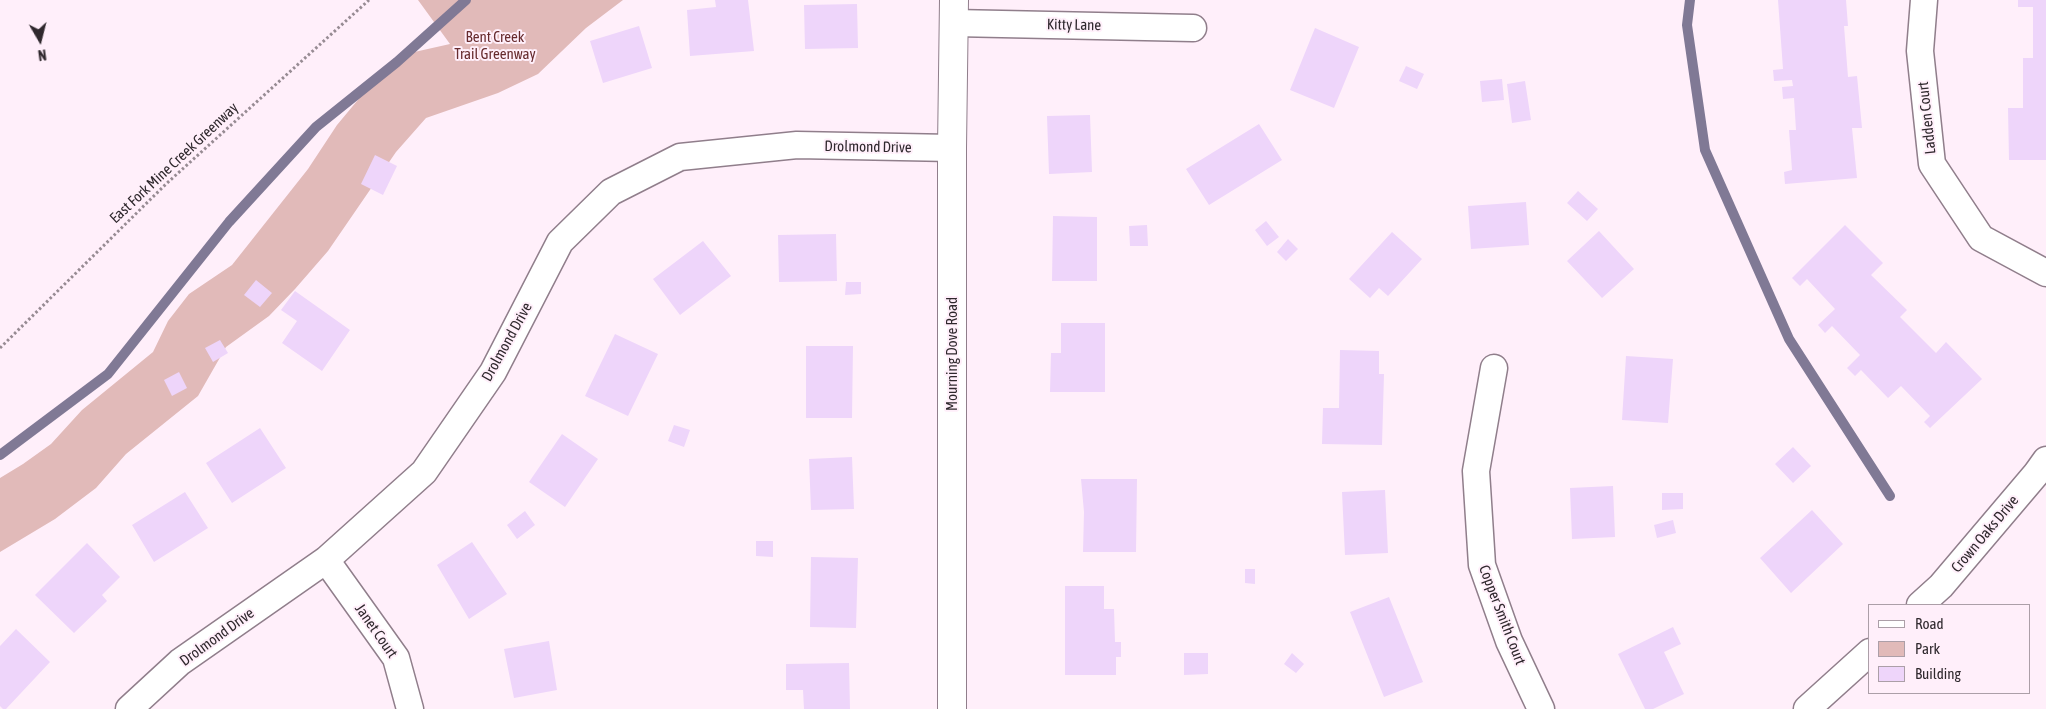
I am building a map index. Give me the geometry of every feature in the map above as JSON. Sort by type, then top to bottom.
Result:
[{"type":"street","name":"Ladden Court","points":[[1924,0],[1920,51],[1932,164],[1981,238],[2046,273]]},
{"type":"street","name":"Kitty Lane","points":[[954,12],[1193,28]]},
{"type":"street","name":"Mourning Dove Road","points":[[952,709],[952,148],[954,12]]},
{"type":"street","name":"Drolmond Drive","points":[[129,709],[180,662],[326,560],[424,472],[493,372],[560,242],[611,192],[680,157],[797,145],[952,148]]},
{"type":"street","name":"Copper Smith Court","points":[[1494,368],[1476,471],[1482,565],[1509,641],[1541,709]]},
{"type":"street","name":"Crown Oaks Drive","points":[[1921,604],[1941,586],[2046,460]]},
{"type":"street","name":"Janet Court","points":[[326,560],[396,658],[410,709]]},
{"type":"street","points":[[1807,709],[1868,654]]},
{"type":"path","name":"East Fork Mine Creek Greenway","points":[[0,348],[166,184],[369,0]]},
{"type":"green space","name":"Bent Creek Trail Greenway","points":[[418,0],[623,0],[586,28],[538,74],[498,93],[426,118],[396,152],[328,251],[295,289],[269,316],[226,347],[198,396],[126,454],[96,488],[55,519],[0,552],[0,478],[51,444],[82,410],[153,352],[168,321],[189,294],[232,265],[308,169],[337,125],[367,89],[401,55],[450,44]]},
{"type":"building","points":[[715,0],[748,0],[754,51],[690,56],[687,10],[716,7]]},
{"type":"building","points":[[1778,0],[1846,0],[1848,26],[1844,26],[1848,77],[1857,76],[1862,128],[1852,128],[1857,178],[1785,184],[1784,172],[1792,170],[1789,130],[1796,130],[1794,98],[1783,99],[1782,87],[1793,86],[1792,80],[1774,81],[1773,70],[1783,69]]},
{"type":"building","points":[[2018,0],[2046,0],[2046,160],[2009,160],[2008,108],[2023,108],[2023,58],[2033,58],[2033,7],[2018,7]]},
{"type":"building","points":[[857,4],[858,48],[805,49],[804,5]]},
{"type":"building","points":[[639,26],[652,68],[603,83],[590,41]]},
{"type":"building","points":[[1315,28],[1359,47],[1334,108],[1290,90]]},
{"type":"building","points":[[1406,66],[1424,74],[1417,89],[1399,81]]},
{"type":"building","points":[[1502,79],[1504,100],[1482,102],[1480,81]]},
{"type":"building","points":[[1525,81],[1531,120],[1512,123],[1507,84]]},
{"type":"building","points":[[1090,115],[1092,172],[1049,174],[1047,116]]},
{"type":"building","points":[[1259,124],[1282,160],[1209,205],[1186,169]]},
{"type":"building","points":[[375,155],[397,166],[383,195],[361,184]]},
{"type":"building","points":[[1578,191],[1598,209],[1587,221],[1567,203]]},
{"type":"building","points":[[1526,202],[1529,245],[1471,249],[1468,206]]},
{"type":"building","points":[[1053,216],[1097,217],[1097,281],[1052,281]]},
{"type":"building","points":[[1266,221],[1279,237],[1267,246],[1255,230]]},
{"type":"building","points":[[1147,225],[1148,246],[1130,246],[1129,226]]},
{"type":"building","points":[[1845,225],[1883,263],[1871,275],[1907,310],[1900,317],[1936,353],[1946,342],[1982,379],[1930,428],[1924,422],[1930,416],[1901,386],[1888,398],[1861,370],[1855,376],[1847,368],[1860,355],[1832,326],[1825,333],[1818,325],[1835,309],[1807,279],[1800,286],[1792,278]]},
{"type":"building","points":[[1599,231],[1634,269],[1602,298],[1567,261]]},
{"type":"building","points":[[1392,232],[1422,259],[1388,296],[1379,288],[1370,298],[1349,279]]},
{"type":"building","points":[[836,234],[837,281],[779,282],[778,235]]},
{"type":"building","points":[[1288,239],[1298,249],[1286,261],[1277,252]]},
{"type":"building","points":[[703,241],[731,276],[680,315],[653,279]]},
{"type":"building","points":[[256,280],[272,293],[260,307],[244,295]]},
{"type":"building","points":[[846,282],[861,282],[861,294],[845,295]]},
{"type":"building","points":[[295,291],[350,330],[322,371],[282,343],[297,321],[281,310]]},
{"type":"building","points":[[1061,323],[1105,323],[1105,392],[1050,392],[1051,353],[1061,353]]},
{"type":"building","points":[[615,334],[658,354],[628,416],[585,396]]},
{"type":"building","points":[[220,340],[228,353],[213,362],[205,348]]},
{"type":"building","points":[[806,346],[853,346],[852,418],[806,418]]},
{"type":"building","points":[[1340,350],[1379,351],[1379,374],[1384,374],[1382,445],[1322,444],[1323,408],[1339,408]]},
{"type":"building","points":[[1626,356],[1673,359],[1668,423],[1622,420]]},
{"type":"building","points":[[179,372],[187,388],[172,396],[164,380]]},
{"type":"building","points":[[674,425],[690,430],[684,447],[668,441]]},
{"type":"building","points":[[260,428],[286,468],[232,503],[206,463]]},
{"type":"building","points":[[562,434],[598,459],[565,507],[529,482]]},
{"type":"building","points":[[1793,447],[1811,466],[1793,483],[1775,464]]},
{"type":"building","points":[[852,457],[854,509],[811,510],[809,459]]},
{"type":"building","points":[[1081,479],[1137,479],[1136,552],[1083,552],[1084,512]]},
{"type":"building","points":[[1613,486],[1615,537],[1572,539],[1570,488]]},
{"type":"building","points":[[1385,490],[1388,553],[1345,555],[1342,492]]},
{"type":"building","points":[[185,492],[208,528],[154,562],[132,525]]},
{"type":"building","points":[[1662,493],[1683,493],[1683,509],[1662,510]]},
{"type":"building","points":[[1812,510],[1843,544],[1791,593],[1760,558]]},
{"type":"building","points":[[525,511],[535,525],[517,539],[507,525]]},
{"type":"building","points":[[1673,520],[1676,533],[1657,538],[1654,525]]},
{"type":"building","points":[[756,541],[773,541],[773,557],[756,556]]},
{"type":"building","points":[[472,542],[507,594],[469,619],[437,565]]},
{"type":"building","points":[[87,543],[120,577],[102,595],[107,601],[74,633],[35,595]]},
{"type":"building","points":[[811,557],[858,558],[856,628],[810,627]]},
{"type":"building","points":[[1245,569],[1255,569],[1255,584],[1245,583]]},
{"type":"building","points":[[1065,586],[1104,586],[1104,609],[1114,609],[1115,642],[1121,642],[1121,657],[1116,657],[1116,675],[1065,675]]},
{"type":"building","points":[[1389,597],[1423,682],[1384,697],[1350,612]]},
{"type":"building","points":[[1673,627],[1681,644],[1664,652],[1684,694],[1653,709],[1645,709],[1618,654]]},
{"type":"building","points":[[16,629],[50,662],[6,709],[3,709],[0,706],[0,646]]},
{"type":"building","points":[[549,641],[557,690],[514,698],[504,649]]},
{"type":"building","points":[[1184,653],[1208,653],[1208,674],[1184,675]]},
{"type":"building","points":[[1292,653],[1304,664],[1296,673],[1284,664]]},
{"type":"building","points":[[849,663],[850,709],[804,709],[803,690],[786,690],[786,664]]},
{"type":"waterway","points":[[0,455],[108,374],[229,222],[316,127],[397,62],[466,0]]},
{"type":"waterway","points":[[1690,0],[1687,25],[1705,150],[1789,339],[1890,496]]}]
